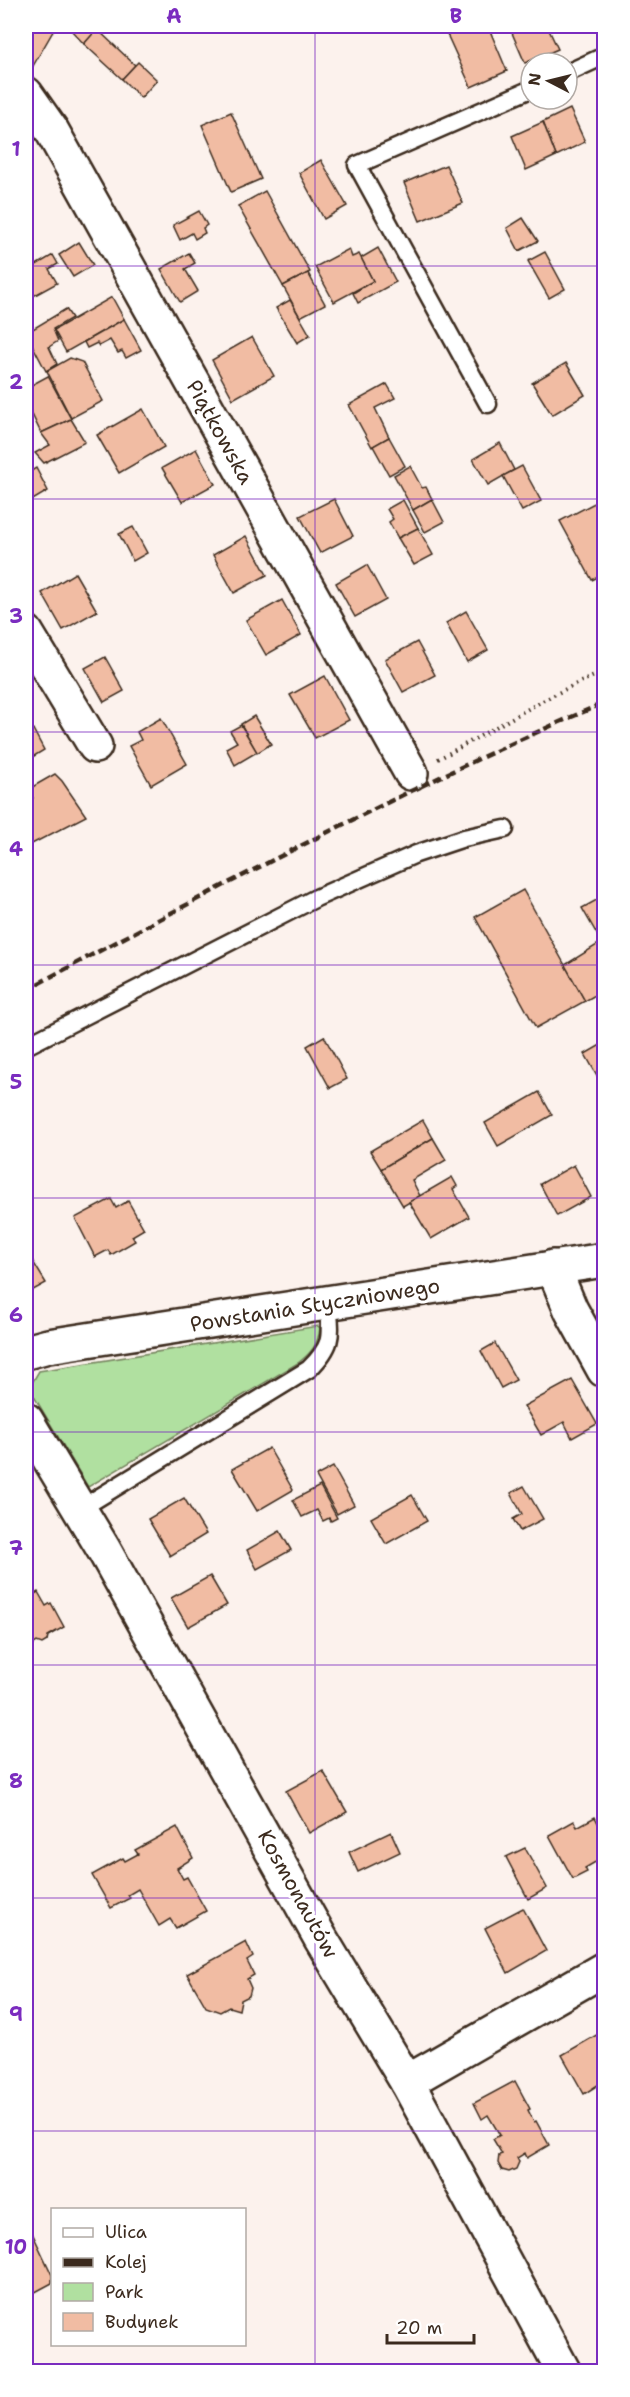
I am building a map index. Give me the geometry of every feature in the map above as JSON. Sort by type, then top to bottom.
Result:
[{"type":"street","name":"Piątkowska","points":[[26,94],[52,131],[411,773]]},
{"type":"street","points":[[26,632],[95,746]]},
{"type":"street","name":"Powstania Styczniowego","points":[[26,1352],[48,1346],[604,1260]]},
{"type":"street","points":[[553,1267],[571,1310],[604,1370]]},
{"type":"street","name":"Kosmonautów","points":[[26,1420],[80,1509],[321,1939],[407,2082],[564,2372]]},
{"type":"street","points":[[407,2082],[604,1969]]},
{"type":"lane","points":[[579,67],[604,56]]},
{"type":"lane","points":[[488,404],[357,165],[519,94]]},
{"type":"lane","points":[[26,1046],[316,898],[416,854],[464,838],[505,829]]},
{"type":"lane","points":[[80,1509],[309,1369],[325,1353],[331,1335],[328,1303]]},
{"type":"path","points":[[411,773],[494,730],[569,686],[604,672]]},
{"type":"green space","points":[[318,1326],[320,1328],[316,1344],[298,1363],[88,1487],[29,1388],[39,1371]]},
{"type":"building","points":[[26,26],[56,26],[33,66],[26,61]]},
{"type":"building","points":[[72,26],[100,27],[84,44],[70,29]]},
{"type":"building","points":[[455,26],[488,26],[507,71],[471,87],[445,30]]},
{"type":"building","points":[[509,26],[555,26],[556,28],[549,30],[558,49],[520,51]]},
{"type":"building","points":[[97,29],[135,65],[122,79],[84,44]]},
{"type":"building","points":[[138,62],[157,80],[141,98],[122,79]]},
{"type":"building","points":[[566,111],[571,111],[585,142],[556,156],[543,122]]},
{"type":"building","points":[[231,112],[261,179],[231,192],[202,125]]},
{"type":"building","points":[[543,122],[556,156],[526,170],[512,136]]},
{"type":"building","points":[[321,160],[347,206],[324,219],[299,173]]},
{"type":"building","points":[[446,165],[463,203],[420,221],[404,183]]},
{"type":"building","points":[[265,191],[310,272],[283,286],[238,206]]},
{"type":"building","points":[[199,211],[207,225],[203,228],[205,233],[195,239],[192,233],[180,240],[173,225]]},
{"type":"building","points":[[523,218],[538,241],[519,251],[507,228]]},
{"type":"building","points":[[79,242],[93,265],[73,277],[59,255]]},
{"type":"building","points":[[378,248],[396,282],[358,303],[353,293],[373,281],[361,258]]},
{"type":"building","points":[[349,249],[352,257],[359,254],[373,281],[334,302],[315,267]]},
{"type":"building","points":[[545,252],[565,289],[549,298],[528,261]]},
{"type":"building","points":[[189,253],[195,263],[185,269],[198,291],[180,302],[161,269]]},
{"type":"building","points":[[53,255],[58,264],[49,269],[57,283],[26,300],[26,271]]},
{"type":"building","points":[[308,273],[325,304],[300,317],[283,286]]},
{"type":"building","points":[[112,297],[124,319],[66,352],[54,330]]},
{"type":"building","points":[[290,300],[310,335],[297,343],[276,308]]},
{"type":"building","points":[[66,309],[72,318],[53,329],[58,341],[49,347],[57,364],[46,371],[26,333]]},
{"type":"building","points":[[124,319],[141,350],[126,358],[122,351],[118,353],[110,340],[99,346],[97,343],[87,348],[84,342]]},
{"type":"building","points":[[252,337],[274,376],[233,399],[212,360]]},
{"type":"building","points":[[70,358],[82,362],[103,401],[71,418],[47,371]]},
{"type":"building","points":[[566,363],[585,395],[552,415],[532,383]]},
{"type":"building","points":[[48,376],[71,419],[41,433],[26,402],[26,388]]},
{"type":"building","points":[[387,384],[395,398],[375,408],[389,437],[372,447],[349,405]]},
{"type":"building","points":[[143,409],[164,447],[119,473],[97,435]]},
{"type":"building","points":[[71,419],[85,442],[44,463],[35,453],[50,445],[41,433]]},
{"type":"building","points":[[389,437],[405,466],[389,475],[373,446]]},
{"type":"building","points":[[500,443],[514,470],[488,485],[473,459]]},
{"type":"building","points":[[196,449],[215,484],[182,502],[162,468]]},
{"type":"building","points":[[410,466],[422,488],[426,487],[432,499],[413,510],[394,475]]},
{"type":"building","points":[[522,466],[541,501],[522,511],[503,476]]},
{"type":"building","points":[[36,468],[48,491],[26,504],[26,474]]},
{"type":"building","points":[[604,498],[604,574],[592,580],[560,521]]},
{"type":"building","points":[[334,499],[353,536],[320,553],[300,516]]},
{"type":"building","points":[[432,499],[444,522],[425,532],[413,510]]},
{"type":"building","points":[[403,500],[418,528],[398,538],[389,522],[393,519],[387,509]]},
{"type":"building","points":[[133,527],[147,553],[133,561],[119,534]]},
{"type":"building","points":[[418,528],[433,555],[414,565],[398,538]]},
{"type":"building","points":[[246,536],[267,575],[234,593],[213,555]]},
{"type":"building","points":[[367,565],[386,600],[355,617],[336,583]]},
{"type":"building","points":[[75,573],[97,611],[63,630],[42,593]]},
{"type":"building","points":[[282,600],[301,635],[266,655],[246,620]]},
{"type":"building","points":[[466,611],[488,650],[467,662],[446,623]]},
{"type":"building","points":[[417,642],[435,675],[403,692],[385,659]]},
{"type":"building","points":[[105,657],[124,691],[104,702],[85,668]]},
{"type":"building","points":[[325,676],[349,720],[315,738],[290,695]]},
{"type":"building","points":[[26,716],[44,750],[26,761]]},
{"type":"building","points":[[254,716],[271,744],[257,753],[241,724]]},
{"type":"building","points":[[161,718],[187,764],[151,785],[129,746],[141,740],[137,732]]},
{"type":"building","points":[[241,725],[257,752],[235,765],[226,748],[237,742],[230,731]]},
{"type":"building","points":[[55,774],[86,816],[26,847],[26,807],[33,798],[27,790]]},
{"type":"building","points":[[523,890],[585,1001],[536,1028],[475,917]]},
{"type":"building","points":[[604,896],[604,932],[598,936],[582,908]]},
{"type":"building","points":[[600,943],[604,953],[604,990],[585,1001],[565,965]]},
{"type":"building","points":[[324,1036],[347,1079],[330,1088],[307,1046]]},
{"type":"building","points":[[604,1043],[604,1085],[603,1086],[585,1054]]},
{"type":"building","points":[[539,1092],[552,1115],[498,1146],[485,1123]]},
{"type":"building","points":[[423,1120],[433,1138],[381,1169],[370,1151]]},
{"type":"building","points":[[433,1138],[446,1160],[412,1180],[420,1196],[403,1206],[381,1169]]},
{"type":"building","points":[[574,1165],[591,1197],[557,1216],[540,1184]]},
{"type":"building","points":[[452,1177],[457,1186],[453,1189],[469,1217],[431,1239],[409,1202]]},
{"type":"building","points":[[111,1199],[116,1208],[128,1201],[144,1229],[132,1236],[135,1241],[111,1255],[108,1250],[95,1257],[75,1218]]},
{"type":"building","points":[[26,1253],[46,1283],[26,1294]]},
{"type":"building","points":[[495,1343],[516,1380],[501,1388],[481,1351]]},
{"type":"building","points":[[572,1380],[597,1424],[572,1438],[564,1422],[541,1435],[524,1406]]},
{"type":"building","points":[[269,1448],[293,1490],[257,1511],[232,1469]]},
{"type":"building","points":[[333,1467],[354,1505],[337,1514],[316,1476]]},
{"type":"building","points":[[320,1486],[337,1518],[331,1521],[329,1518],[323,1521],[317,1510],[302,1517],[293,1500]]},
{"type":"building","points":[[524,1486],[543,1519],[520,1531],[513,1519],[522,1514],[511,1493]]},
{"type":"building","points":[[412,1495],[427,1521],[386,1544],[371,1518]]},
{"type":"building","points":[[184,1498],[206,1534],[170,1556],[148,1519]]},
{"type":"building","points":[[280,1531],[291,1550],[257,1569],[247,1550]]},
{"type":"building","points":[[210,1576],[227,1605],[188,1627],[171,1598]]},
{"type":"building","points":[[38,1592],[46,1606],[51,1603],[64,1627],[48,1636],[47,1641],[42,1644],[37,1642],[26,1649],[26,1599]]},
{"type":"building","points":[[323,1771],[347,1812],[309,1833],[286,1791]]},
{"type":"building","points":[[595,1817],[604,1835],[604,1857],[585,1868],[587,1872],[573,1879],[549,1835],[574,1821],[577,1827]]},
{"type":"building","points":[[177,1827],[193,1858],[177,1868],[183,1879],[187,1877],[206,1911],[176,1928],[170,1919],[159,1926],[138,1889],[128,1895],[130,1898],[111,1908],[92,1875],[123,1858],[125,1861],[138,1854],[135,1850]]},
{"type":"building","points":[[391,1832],[400,1852],[358,1872],[349,1852]]},
{"type":"building","points":[[525,1848],[547,1888],[528,1899],[506,1857]]},
{"type":"building","points":[[523,1908],[546,1951],[508,1973],[485,1928]]},
{"type":"building","points":[[246,1942],[253,1957],[247,1961],[254,1975],[247,1979],[251,1988],[249,1996],[241,2000],[239,2010],[229,2007],[220,2012],[206,2007],[187,1974]]},
{"type":"building","points":[[600,2033],[604,2040],[604,2081],[584,2094],[562,2055]]},
{"type":"building","points":[[515,2081],[530,2109],[528,2110],[534,2122],[536,2121],[549,2145],[527,2158],[525,2153],[517,2158],[519,2162],[516,2169],[509,2172],[502,2170],[498,2163],[499,2155],[502,2154],[493,2139],[500,2135],[488,2115],[482,2119],[474,2103]]},
{"type":"building","points":[[26,2220],[51,2273],[51,2284],[26,2297]]},
{"type":"railway","points":[[26,990],[384,804],[604,703]]}]
